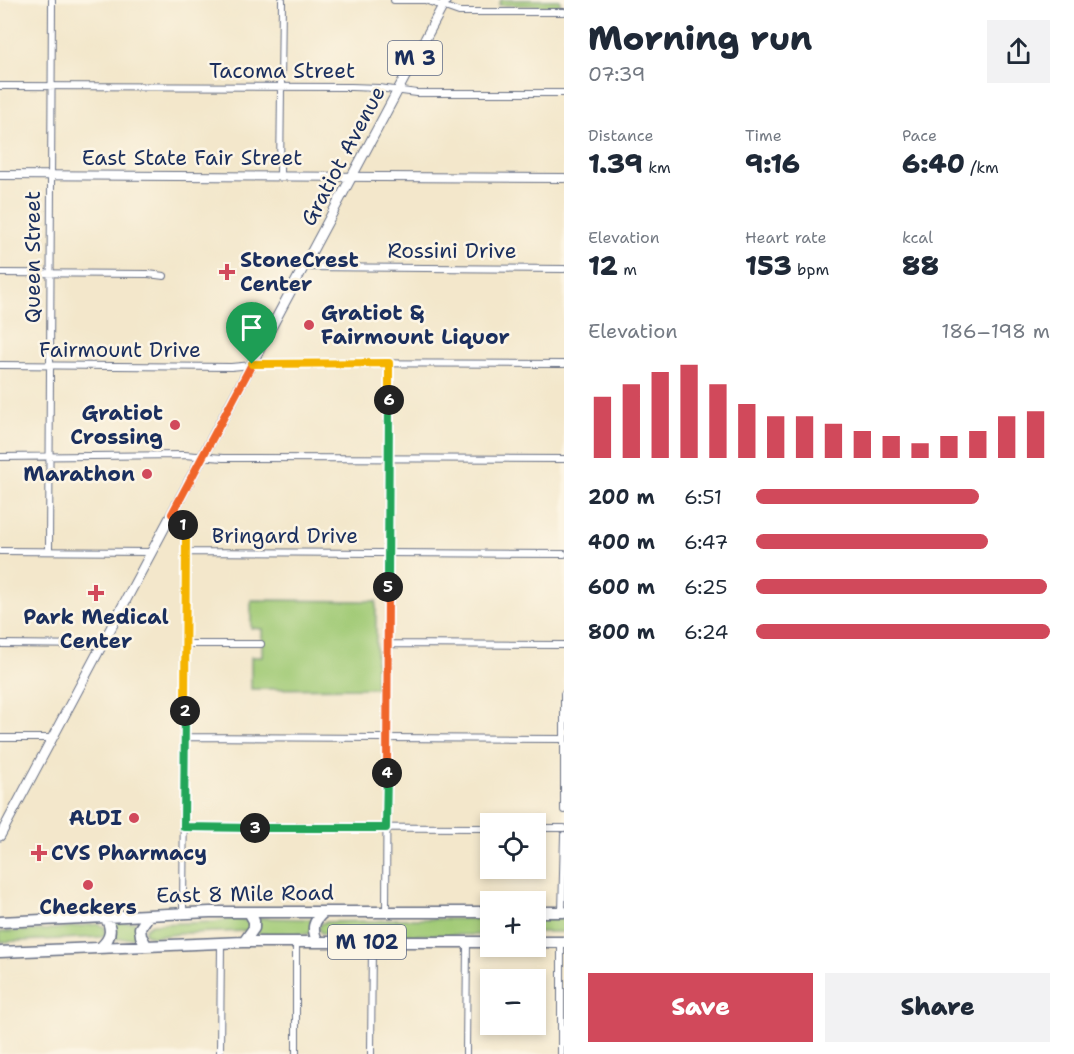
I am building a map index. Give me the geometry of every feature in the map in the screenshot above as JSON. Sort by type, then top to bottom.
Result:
[{"type":"highway","points":[[244,942],[254,928],[254,921],[249,912]]},
{"type":"highway","points":[[318,942],[313,928],[324,912]]},
{"type":"highway","name":"East 8 Mile Road","points":[[0,922],[183,913],[480,912]]},
{"type":"highway","points":[[546,912],[563,912]]},
{"type":"highway","points":[[146,945],[140,928],[149,915]]},
{"type":"highway","points":[[100,947],[111,933],[110,925],[105,917]]},
{"type":"highway","name":"M 102","points":[[0,952],[221,942],[480,942]]},
{"type":"highway","points":[[546,942],[563,942]]},
{"type":"main road","name":"Gratiot Avenue","points":[[1,834],[444,3]]},
{"type":"street","name":"Queen Street","points":[[49,551],[52,0]]},
{"type":"street","points":[[280,175],[282,0]]},
{"type":"street","points":[[394,0],[425,0],[444,3],[459,12],[564,12]]},
{"type":"street","name":"Tacoma Street","points":[[0,86],[351,87],[417,93],[564,93]]},
{"type":"street","name":"East State Fair Street","points":[[0,175],[564,178]]},
{"type":"street","name":"Rossini Drive","points":[[304,267],[564,269]]},
{"type":"street","points":[[0,273],[164,276]]},
{"type":"street","points":[[386,912],[389,363]]},
{"type":"street","name":"Fairmount Drive","points":[[0,365],[231,367],[252,364],[564,364]]},
{"type":"street","points":[[0,457],[564,459]]},
{"type":"street","points":[[172,514],[184,526],[186,552],[183,913]]},
{"type":"street","points":[[0,551],[153,552]]},
{"type":"street","name":"Bringard Drive","points":[[186,552],[564,554]]},
{"type":"street","points":[[0,644],[102,645]]},
{"type":"street","points":[[186,644],[261,644]]},
{"type":"street","points":[[387,644],[564,645]]},
{"type":"street","points":[[564,694],[564,810]]},
{"type":"street","points":[[185,737],[564,739]]},
{"type":"street","points":[[0,738],[52,738]]},
{"type":"street","points":[[184,827],[480,828]]},
{"type":"street","points":[[546,828],[564,828]]},
{"type":"street","points":[[563,912],[564,835]]},
{"type":"street","points":[[220,1054],[221,942]]},
{"type":"street","points":[[296,942],[296,1054]]},
{"type":"street","points":[[371,1054],[372,942]]},
{"type":"street","points":[[466,1054],[467,942]]},
{"type":"street","points":[[561,1054],[563,942]]},
{"type":"green space","points":[[501,0],[560,0],[560,6],[499,5]]},
{"type":"green space","points":[[251,600],[376,601],[376,688],[251,689],[251,657],[262,657],[262,629],[251,628]]},
{"type":"green space","points":[[259,918],[311,919],[310,934],[258,934]]},
{"type":"green space","points":[[232,919],[248,921],[250,924],[247,931],[152,937],[145,934],[145,929],[152,924],[214,922]]},
{"type":"green space","points":[[480,919],[480,935],[328,935],[321,933],[319,929],[320,924],[325,922]]},
{"type":"green space","points":[[546,919],[564,919],[564,932],[546,932]]},
{"type":"green space","points":[[136,922],[136,938],[115,939],[116,923]]},
{"type":"green space","points":[[98,924],[105,927],[105,935],[102,937],[0,942],[0,932]]},
{"type":"place","name":"StoneCrest Center","points":[[227,272]]},
{"type":"place","name":"Gratiot & Fairmount Liquor","points":[[309,325]]},
{"type":"place","name":"Gratiot Crossing","points":[[175,425]]},
{"type":"place","name":"Marathon","points":[[147,474]]},
{"type":"place","name":"Park Medical Center","points":[[96,593]]},
{"type":"place","name":"ALDI","points":[[134,818]]},
{"type":"place","name":"CVS Pharmacy","points":[[39,853]]},
{"type":"place","name":"Checkers","points":[[88,885]]},
{"type":"route","points":[[389,363],[386,828],[184,827],[186,533],[180,520],[172,514],[252,364],[389,363]]}]
